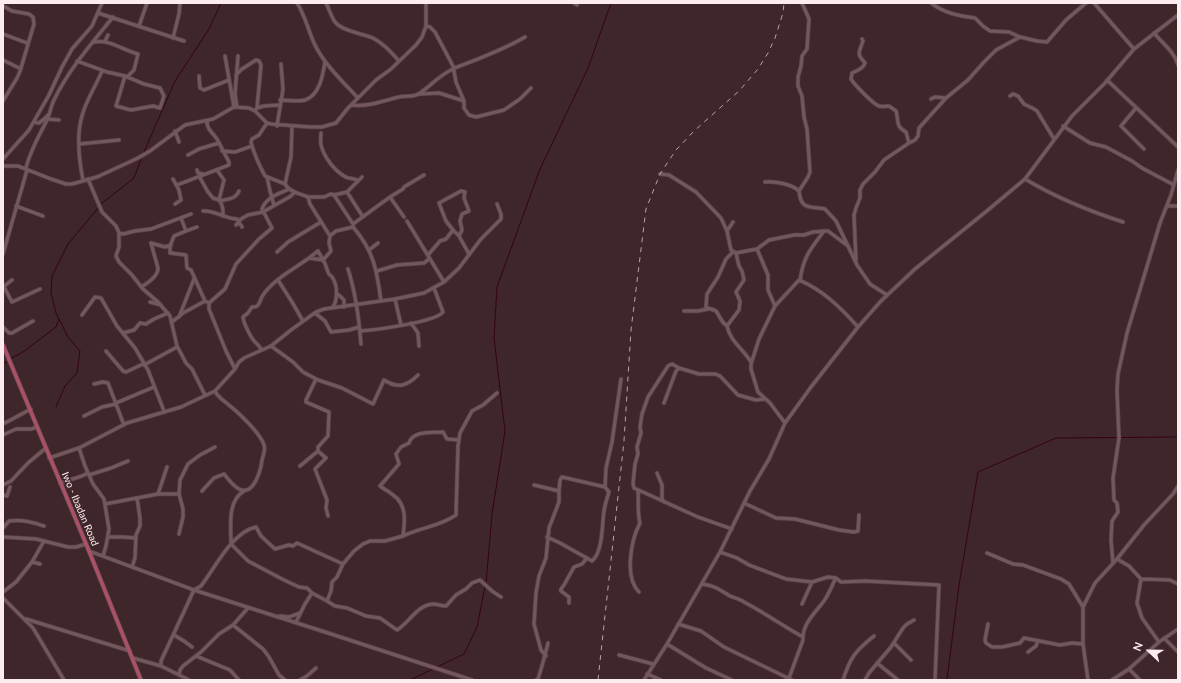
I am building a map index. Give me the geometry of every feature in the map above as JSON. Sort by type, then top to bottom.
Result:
[{"type":"main road","name":"Iwo - Ibadan Road","points":[[3,344],[141,680]]},
{"type":"street","points":[[3,159],[34,122],[72,49],[92,26],[102,3]]},
{"type":"street","points":[[139,26],[147,3]]},
{"type":"street","points":[[173,38],[180,3]]},
{"type":"street","points":[[297,3],[314,43],[326,62],[358,98]]},
{"type":"street","points":[[326,3],[335,23],[384,45],[399,61]]},
{"type":"street","points":[[3,166],[18,166],[66,184],[72,184],[96,177],[138,158],[185,125],[208,120],[236,107],[256,110],[267,123],[277,126],[310,127],[336,123],[358,98],[416,45],[422,37],[426,26],[426,3]]},
{"type":"street","points":[[798,191],[810,172],[807,129],[802,96],[798,86],[802,56],[807,49],[809,19],[802,3]]},
{"type":"street","points":[[931,3],[946,12],[964,17],[975,18],[990,31],[1009,32],[1035,41],[1047,42],[1066,20],[1086,3]]},
{"type":"street","points":[[1094,3],[1134,48]]},
{"type":"street","points":[[3,6],[23,14],[29,14],[33,17],[34,24],[27,43],[20,73],[3,101]]},
{"type":"street","points":[[98,13],[184,41]]},
{"type":"street","points":[[644,680],[667,644],[720,552],[744,503],[769,459],[785,424],[811,387],[858,327],[887,295],[915,269],[1025,179],[1063,126],[1107,80],[1134,48],[1178,15]]},
{"type":"street","points":[[3,254],[6,248],[29,157],[47,119],[54,100],[77,61],[113,17]]},
{"type":"street","points":[[426,26],[433,29],[438,36],[454,68],[456,82],[464,101],[464,108],[469,115],[476,117],[504,110],[520,99],[531,88]]},
{"type":"street","points":[[1154,33],[1170,49],[1178,65]]},
{"type":"street","points":[[3,34],[27,43]]},
{"type":"street","points":[[105,41],[108,35]]},
{"type":"street","points":[[419,94],[438,77],[454,68],[508,47],[525,37]]},
{"type":"street","points":[[887,295],[870,284],[857,265],[854,215],[860,198],[860,190],[866,180],[875,172],[884,160],[915,140],[918,136],[919,128],[946,98],[968,80],[996,50],[1020,37]]},
{"type":"street","points":[[862,40],[859,55],[865,65],[852,73],[850,79],[877,105],[881,107],[889,106],[896,110],[898,125],[900,129],[906,132],[909,143]]},
{"type":"street","points":[[77,61],[102,71],[126,77],[160,88],[164,96],[160,108],[153,106],[131,110],[116,106],[126,77],[134,70],[138,54],[126,51],[105,41],[94,42]]},
{"type":"street","points":[[225,56],[236,107]]},
{"type":"street","points":[[236,107],[235,94],[238,56]]},
{"type":"street","points":[[3,60],[21,68]]},
{"type":"street","points":[[236,75],[256,60],[260,61],[261,65],[256,110]]},
{"type":"street","points":[[280,100],[306,100],[318,88],[326,62]]},
{"type":"street","points":[[277,126],[279,105],[283,89],[281,64]]},
{"type":"street","points":[[83,180],[80,169],[79,127],[82,115],[102,71]]},
{"type":"street","points":[[199,76],[200,88],[204,90],[229,80]]},
{"type":"street","points":[[1107,80],[1178,147]]},
{"type":"street","points":[[351,105],[359,106],[383,102],[400,96],[409,97],[419,94],[439,94],[464,101]]},
{"type":"street","points":[[1010,96],[1013,94],[1018,96],[1024,104],[1034,108],[1054,139]]},
{"type":"street","points":[[931,99],[935,97],[946,98]]},
{"type":"street","points":[[256,110],[264,106],[279,105]]},
{"type":"street","points":[[1136,108],[1121,126],[1144,149]]},
{"type":"street","points":[[34,122],[39,123],[50,112]]},
{"type":"street","points":[[47,119],[59,120]]},
{"type":"street","points":[[177,185],[229,165],[219,143],[209,129],[207,124],[208,120]]},
{"type":"street","points":[[267,123],[260,135],[252,139],[251,142],[259,166],[265,176],[286,184],[289,189],[308,197],[331,194],[334,195],[347,192],[362,177]]},
{"type":"street","points":[[286,184],[291,157],[292,126]]},
{"type":"street","points":[[1063,126],[1094,145],[1106,147],[1174,185]]},
{"type":"street","points":[[175,132],[179,142]]},
{"type":"street","points":[[321,133],[321,147],[330,164],[344,176],[349,179],[355,178],[358,181]]},
{"type":"street","points":[[80,144],[119,140]]},
{"type":"street","points":[[188,155],[199,149],[219,143]]},
{"type":"street","points":[[222,151],[235,152],[252,146]]},
{"type":"street","points":[[197,170],[198,173],[204,174]]},
{"type":"street","points":[[217,170],[224,180],[220,200],[223,209],[223,216]]},
{"type":"street","points":[[1113,563],[1111,540],[1112,521],[1118,512],[1114,500],[1113,478],[1119,438],[1117,390],[1118,374],[1126,333],[1178,170]]},
{"type":"street","points":[[660,174],[669,175],[696,192],[721,218],[727,231],[731,250],[734,252],[744,280],[736,292],[739,300],[739,310],[727,326]]},
{"type":"street","points":[[330,236],[336,232],[353,226],[363,216],[424,175]]},
{"type":"street","points":[[199,176],[213,198],[220,200],[232,199],[238,194],[239,191]]},
{"type":"street","points":[[267,177],[274,205]]},
{"type":"street","points":[[88,179],[102,212],[116,226],[119,233],[119,247],[116,256],[119,262],[168,313],[172,322],[177,347],[186,363],[192,369],[205,395]]},
{"type":"street","points":[[173,179],[181,195],[181,200],[175,204]]},
{"type":"street","points":[[1025,179],[1050,192],[1123,222]]},
{"type":"street","points":[[764,182],[770,181],[790,185],[798,191],[800,199],[806,206],[824,209],[836,221],[856,260]]},
{"type":"street","points":[[172,322],[185,312],[207,302],[225,289],[236,264],[259,239],[272,228],[262,208],[272,197],[289,189]]},
{"type":"street","points":[[459,236],[462,230],[460,221],[462,214],[469,211],[464,198],[465,192],[461,191],[439,203],[446,221],[459,236],[469,254]]},
{"type":"street","points":[[237,223],[248,215],[264,212],[295,192]]},
{"type":"street","points":[[347,192],[363,216]]},
{"type":"street","points":[[334,195],[353,226],[367,245],[377,271],[381,301]]},
{"type":"street","points":[[308,197],[310,204],[330,236],[329,243],[331,252],[322,260]]},
{"type":"street","points":[[390,198],[404,217]]},
{"type":"street","points":[[49,458],[79,448],[124,425],[180,406],[215,391],[244,358],[271,346],[303,321],[324,309],[395,299],[434,288],[444,282],[459,268],[481,239],[501,220],[501,214],[497,204]]},
{"type":"street","points":[[16,206],[43,216]]},
{"type":"street","points":[[1167,206],[1178,206]]},
{"type":"street","points":[[203,211],[209,210],[231,219],[237,219],[237,223],[242,227]]},
{"type":"street","points":[[119,233],[123,234],[135,230],[151,229],[191,214]]},
{"type":"street","points":[[181,218],[186,231]]},
{"type":"street","points":[[277,252],[288,242],[321,222]]},
{"type":"street","points":[[407,222],[444,282]]},
{"type":"street","points":[[727,231],[733,222]]},
{"type":"street","points":[[197,227],[174,236],[170,253],[186,255],[187,268],[190,270],[207,302],[226,351],[235,369]]},
{"type":"street","points":[[377,271],[397,265],[424,263],[440,241],[446,239],[453,230]]},
{"type":"street","points":[[708,309],[706,307],[707,294],[718,277],[726,260],[734,252],[757,249],[769,240],[824,231],[830,232],[848,246]]},
{"type":"street","points":[[785,424],[770,403],[758,392],[751,369],[751,362],[758,339],[775,306],[790,292],[798,281],[800,281],[804,260],[824,231]]},
{"type":"street","points":[[141,286],[152,279],[158,272],[151,243],[165,247],[171,245]]},
{"type":"street","points":[[369,250],[378,243]]},
{"type":"street","points":[[757,249],[768,274],[768,290],[775,306]]},
{"type":"street","points":[[261,350],[260,347],[254,342],[243,322],[243,319],[252,307],[255,308],[258,305],[264,293],[278,280],[318,251],[322,260],[326,264],[329,274],[333,278],[336,295],[335,305],[332,308]]},
{"type":"street","points":[[309,258],[322,260]]},
{"type":"street","points":[[348,269],[356,296],[361,344]]},
{"type":"street","points":[[179,317],[194,278]]},
{"type":"street","points":[[12,280],[4,287],[12,302],[40,289]]},
{"type":"street","points":[[278,280],[303,321]]},
{"type":"street","points":[[800,281],[818,289],[858,327]]},
{"type":"street","points":[[315,313],[325,321],[331,332],[360,329],[380,330],[420,322],[443,314],[434,288]]},
{"type":"street","points":[[336,295],[339,295],[344,300],[344,307]]},
{"type":"street","points":[[82,315],[95,298],[100,298],[117,326],[135,348],[144,364],[164,411]]},
{"type":"street","points":[[395,299],[401,325]]},
{"type":"street","points":[[150,302],[161,305]]},
{"type":"street","points":[[684,311],[708,309],[715,310],[722,322],[727,326],[728,333],[733,341],[751,362]]},
{"type":"street","points":[[123,333],[134,330],[140,323],[146,324],[168,313]]},
{"type":"street","points":[[3,327],[9,333],[12,333],[34,321]]},
{"type":"street","points":[[411,323],[418,334],[419,346]]},
{"type":"street","points":[[271,346],[293,362],[303,372],[316,379],[342,388],[373,404],[384,380],[391,384],[397,385],[409,383],[418,375]]},
{"type":"street","points":[[106,351],[123,371],[126,372],[177,347]]},
{"type":"street","points":[[732,529],[701,518],[634,488],[635,464],[638,454],[637,447],[646,402],[666,368],[672,364],[700,374],[715,374],[720,376],[738,394],[756,400],[765,399]]},
{"type":"street","points":[[664,403],[676,371],[680,368]]},
{"type":"street","points":[[300,466],[318,451],[318,447],[328,436],[329,412],[306,402],[308,394],[316,379]]},
{"type":"street","points":[[605,487],[606,468],[612,442],[620,379]]},
{"type":"street","points":[[94,384],[103,382],[108,384],[124,425]]},
{"type":"street","points":[[84,416],[154,387]]},
{"type":"street","points":[[215,391],[222,401],[229,405],[246,420],[259,436],[264,445],[258,477],[249,489],[238,495],[232,511],[230,544]]},
{"type":"street","points":[[327,601],[331,591],[332,582],[354,551],[363,544],[375,540],[386,541],[403,536],[413,530],[446,522],[456,515],[460,433],[472,411],[483,405],[497,393]]},
{"type":"street","points":[[10,431],[4,422],[30,409]]},
{"type":"street","points":[[3,435],[10,431],[37,427]]},
{"type":"street","points":[[403,536],[405,520],[398,498],[380,486],[399,464],[396,454],[401,447],[409,443],[410,438],[415,435],[443,432],[447,439],[459,440]]},
{"type":"street","points":[[179,534],[183,517],[179,494],[180,480],[188,464],[200,455],[215,447]]},
{"type":"street","points":[[3,485],[11,481],[28,463],[46,448]]},
{"type":"street","points":[[79,448],[88,474],[105,504],[109,529],[103,556]]},
{"type":"street","points":[[318,451],[326,458],[315,470],[327,500],[326,508],[328,516]]},
{"type":"street","points":[[60,483],[111,468],[128,461]]},
{"type":"street","points":[[158,494],[167,467]]},
{"type":"street","points":[[657,472],[662,485],[662,499],[664,502]]},
{"type":"street","points":[[202,491],[214,478],[224,474],[238,489],[246,490]]},
{"type":"street","points":[[546,656],[541,650],[534,617],[536,593],[546,558],[547,537],[559,502],[560,480],[562,477],[605,487],[609,492],[604,512],[601,542],[592,561],[560,542],[547,537]]},
{"type":"street","points":[[534,485],[560,491]]},
{"type":"street","points":[[1088,680],[1083,644],[1083,607],[1095,583],[1144,525],[1173,494],[1178,486]]},
{"type":"street","points":[[3,494],[7,496],[10,487]]},
{"type":"street","points":[[638,491],[639,497],[637,514],[640,523],[634,539],[630,561],[632,580],[639,592]]},
{"type":"street","points":[[105,504],[158,494],[179,494]]},
{"type":"street","points":[[132,567],[135,558],[135,538],[140,526],[137,498]]},
{"type":"street","points":[[744,503],[776,518],[794,518],[839,530],[854,532],[858,531],[859,515]]},
{"type":"street","points":[[3,528],[9,521],[16,520],[32,522],[44,526]]},
{"type":"street","points":[[161,666],[161,661],[194,590],[201,586],[230,544],[251,528],[256,527],[261,536],[275,549],[289,545],[293,546],[297,543],[344,564]]},
{"type":"street","points":[[3,537],[36,539],[68,547],[76,547],[86,544]]},
{"type":"street","points":[[108,537],[135,538]]},
{"type":"street","points":[[3,592],[16,582],[32,562],[44,541]]},
{"type":"street","points":[[230,544],[248,561],[284,580],[299,587],[307,588],[312,593],[335,606],[347,608],[366,616],[380,618],[397,630],[404,626],[408,620],[423,607],[433,604],[446,606],[456,595],[466,590],[472,583],[480,580],[492,592],[501,596]]},
{"type":"street","points":[[89,551],[194,590],[472,680]]},
{"type":"street","points":[[720,552],[786,579],[812,582],[828,577],[836,578],[841,582],[866,581],[940,586],[935,680]]},
{"type":"street","points":[[987,553],[1013,564],[1023,565],[1061,579],[1069,584],[1083,607]]},
{"type":"street","points":[[569,602],[569,597],[561,591],[561,589],[574,567],[584,563],[587,558]]},
{"type":"street","points":[[1116,559],[1129,566],[1141,579],[1170,580],[1178,584]]},
{"type":"street","points":[[32,562],[40,564]]},
{"type":"street","points":[[678,624],[701,631],[724,647],[791,679],[808,621],[824,600],[836,578]]},
{"type":"street","points":[[1141,579],[1138,603],[1142,618],[1159,642]]},
{"type":"street","points":[[802,604],[812,582]]},
{"type":"street","points":[[702,584],[722,590],[730,596],[743,601],[803,637]]},
{"type":"street","points":[[296,622],[312,593]]},
{"type":"street","points":[[3,599],[26,619],[130,651]]},
{"type":"street","points":[[179,675],[183,666],[219,634],[233,625],[248,608]]},
{"type":"street","points":[[276,616],[289,617],[300,613]]},
{"type":"street","points":[[26,619],[27,623],[42,643],[64,680]]},
{"type":"street","points":[[865,680],[894,643],[903,628],[914,620]]},
{"type":"street","points":[[988,624],[985,640],[986,643],[992,647],[1002,647],[1020,643],[1024,638],[1060,645],[1072,643],[1083,644]]},
{"type":"street","points":[[233,625],[263,649],[279,675],[285,680]]},
{"type":"street","points":[[1112,680],[1129,670],[1159,642],[1178,629]]},
{"type":"street","points":[[174,635],[192,647]]},
{"type":"street","points":[[842,680],[848,665],[857,650],[874,636]]},
{"type":"street","points":[[1164,638],[1178,652]]},
{"type":"street","points":[[1028,652],[1036,646],[1038,641]]},
{"type":"street","points":[[536,680],[538,679],[546,656],[548,643]]},
{"type":"street","points":[[894,643],[911,660]]},
{"type":"street","points":[[667,644],[706,668],[732,680]]},
{"type":"street","points":[[619,655],[653,664]]},
{"type":"street","points":[[196,656],[230,670],[239,680]]},
{"type":"street","points":[[132,658],[161,666],[189,680]]},
{"type":"street","points":[[877,663],[898,680]]},
{"type":"street","points":[[300,680],[316,668]]},
{"type":"street","points":[[1129,670],[1140,680]]},
{"type":"street","points":[[647,674],[661,680]]},
{"type":"waterway","points":[[144,152],[175,81],[209,29],[221,3]]},
{"type":"waterway","points":[[486,584],[492,514],[505,431],[494,338],[497,287],[540,169],[588,68],[611,3]]},
{"type":"waterway","points":[[101,204],[134,178],[142,157]]},
{"type":"waterway","points":[[56,407],[65,386],[77,373],[80,351],[68,337],[56,313],[51,293],[52,276],[68,244],[99,207]]},
{"type":"waterway","points":[[10,359],[23,352],[56,327],[59,319]]},
{"type":"waterway","points":[[3,364],[8,361]]},
{"type":"waterway","points":[[947,680],[959,585],[978,472],[1056,438],[1178,437]]},
{"type":"waterway","points":[[437,667],[464,654],[477,627],[485,587]]},
{"type":"waterway","points":[[410,680],[433,669]]},
{"type":"railway","points":[[598,680],[624,441],[631,330],[646,209],[660,174],[676,150],[694,131],[739,91],[758,69],[775,38],[783,13],[784,3]]}]
